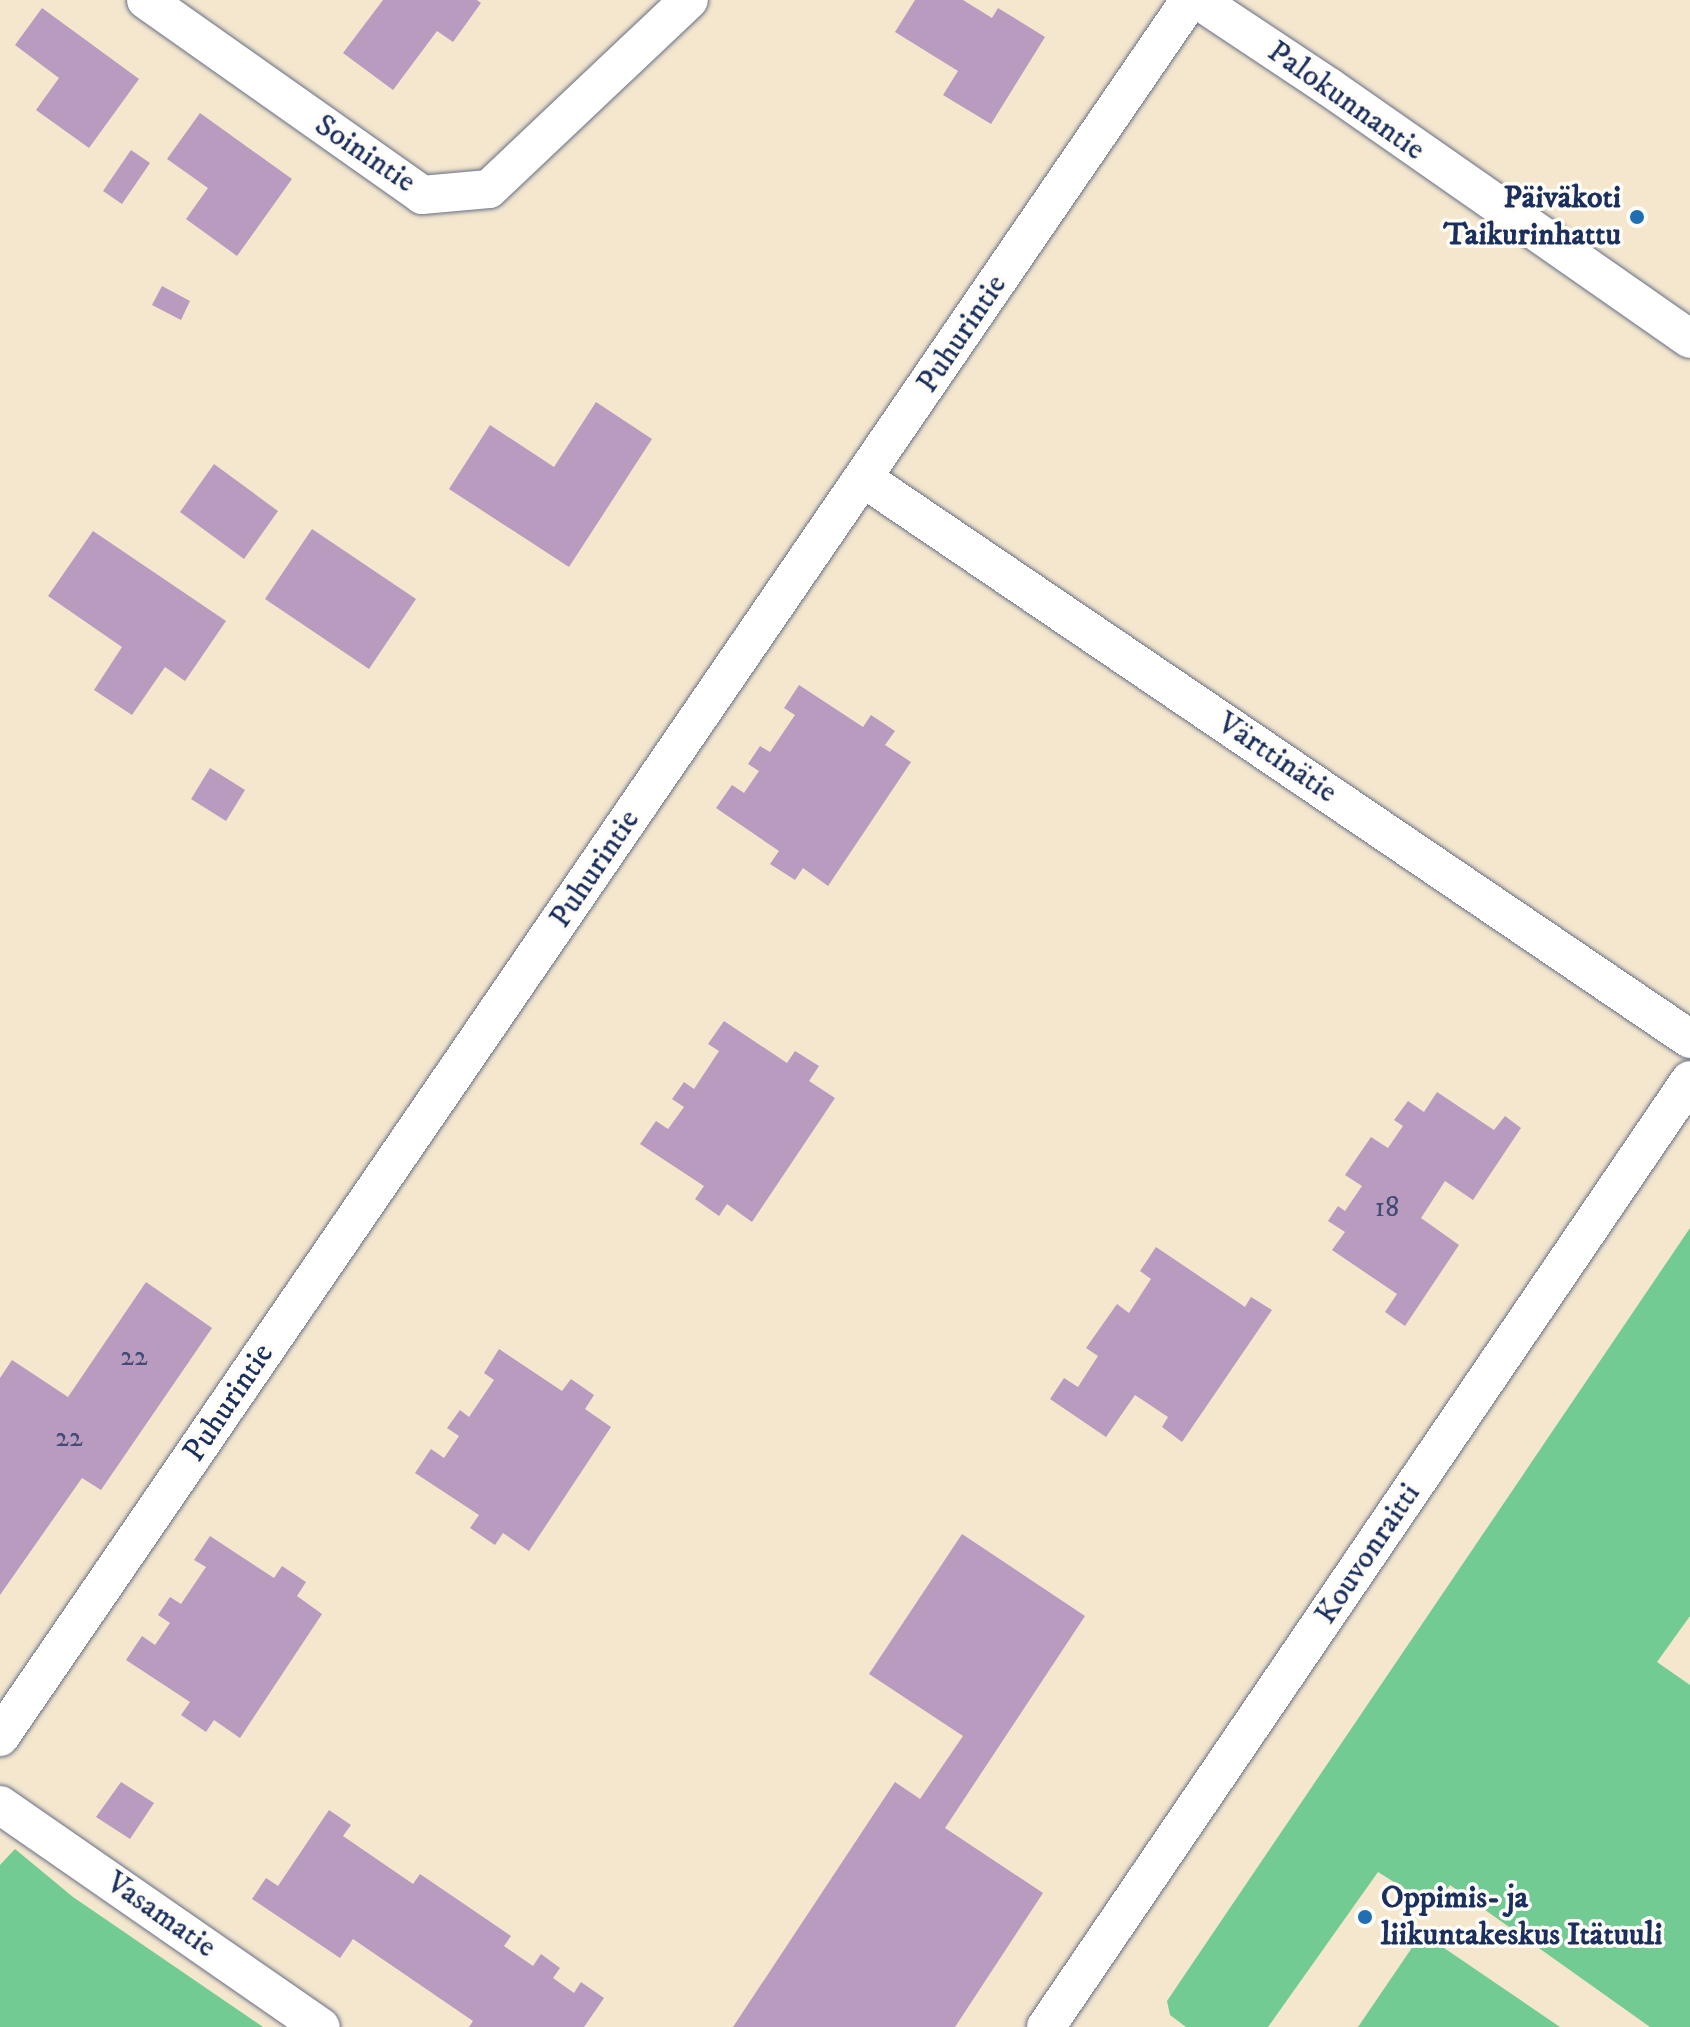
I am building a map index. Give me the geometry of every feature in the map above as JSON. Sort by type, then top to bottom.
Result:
[{"type":"street","name":"Soinintie","points":[[146,0],[422,195],[489,189],[689,0]]},
{"type":"street","name":"Puhurintie","points":[[0,1737],[1190,0]]},
{"type":"street","name":"Palokunnantie","points":[[1198,0],[1329,87],[1690,339]]},
{"type":"street","name":"Värttinätie","points":[[863,478],[1690,1039]]},
{"type":"street","name":"Kouvonraitti","points":[[1046,2027],[1690,1080]]},
{"type":"street","name":"Vasamatie","points":[[0,1805],[321,2027]]},
{"type":"green space","points":[[1690,1228],[1690,1616],[1657,1662],[1690,1685],[1690,2027],[1650,2027],[1450,1885],[1434,1907],[1378,1872],[1268,2027],[1186,2027],[1170,2015],[1167,2001]]},
{"type":"green space","points":[[15,1849],[73,1897],[263,2027],[0,2027],[0,1865]]},
{"type":"green space","points":[[1422,1933],[1560,2027],[1358,2027]]},
{"type":"building","points":[[383,0],[477,0],[481,3],[453,42],[437,31],[393,90],[343,53]]},
{"type":"building","points":[[915,0],[963,0],[992,18],[998,8],[1045,37],[991,124],[943,95],[958,71],[895,32]]},
{"type":"building","points":[[42,8],[139,79],[89,148],[36,110],[59,78],[15,45]]},
{"type":"building","points":[[200,113],[292,179],[237,256],[186,219],[208,188],[167,159]]},
{"type":"building","points":[[131,150],[150,163],[122,204],[103,191]]},
{"type":"building","points":[[162,286],[190,301],[181,320],[152,305]]},
{"type":"building","points":[[596,402],[652,439],[569,567],[449,489],[490,425],[554,467]]},
{"type":"building","points":[[214,464],[278,511],[244,559],[180,512]]},
{"type":"building","points":[[312,529],[416,599],[369,669],[265,599]]},
{"type":"building","points":[[93,531],[226,621],[185,681],[165,667],[132,715],[94,690],[122,647],[48,596]]},
{"type":"building","points":[[799,685],[863,727],[871,715],[895,731],[885,745],[911,762],[828,886],[803,868],[795,880],[770,864],[779,851],[716,808],[732,785],[744,793],[759,771],[748,764],[760,746],[770,752],[795,715],[784,708]]},
{"type":"building","points":[[210,768],[245,790],[226,821],[191,799]]},
{"type":"building","points":[[724,1021],[787,1063],[795,1051],[819,1066],[809,1081],[835,1098],[752,1222],[727,1204],[719,1216],[695,1199],[704,1186],[640,1144],[656,1121],[668,1129],[684,1107],[672,1099],[684,1082],[694,1089],[719,1051],[708,1044]]},
{"type":"building","points":[[1437,1092],[1494,1130],[1505,1116],[1521,1128],[1473,1200],[1445,1181],[1421,1218],[1459,1245],[1405,1326],[1385,1312],[1397,1294],[1332,1250],[1345,1232],[1328,1221],[1338,1206],[1345,1211],[1362,1186],[1345,1175],[1371,1137],[1388,1148],[1403,1126],[1394,1120],[1408,1101],[1424,1112]]},
{"type":"building","points":[[1156,1247],[1245,1307],[1251,1297],[1272,1310],[1182,1442],[1162,1427],[1168,1417],[1135,1395],[1106,1437],[1050,1399],[1064,1378],[1078,1387],[1098,1356],[1086,1348],[1117,1304],[1129,1313],[1151,1279],[1140,1271]]},
{"type":"building","points":[[146,1282],[212,1328],[101,1490],[82,1478],[0,1595],[0,1378],[12,1360],[68,1397]]},
{"type":"building","points":[[499,1349],[562,1391],[571,1379],[594,1395],[585,1409],[611,1427],[529,1551],[503,1533],[495,1545],[470,1528],[479,1515],[415,1473],[431,1449],[444,1458],[459,1436],[447,1428],[460,1410],[469,1417],[494,1380],[484,1373]]},
{"type":"building","points":[[962,1534],[1085,1616],[945,1828],[1043,1893],[955,2027],[733,2027],[895,1782],[920,1799],[963,1736],[869,1674]]},
{"type":"building","points":[[210,1536],[274,1578],[282,1566],[306,1582],[297,1596],[322,1614],[240,1738],[214,1720],[206,1732],[181,1715],[190,1702],[126,1660],[142,1636],[155,1645],[170,1623],[158,1615],[170,1597],[181,1604],[206,1567],[194,1560]]},
{"type":"building","points":[[121,1782],[154,1803],[130,1839],[96,1817]]},
{"type":"building","points":[[329,1810],[351,1825],[343,1836],[413,1884],[420,1874],[511,1936],[504,1946],[533,1966],[541,1954],[560,1968],[553,1978],[574,1993],[581,1982],[604,1998],[584,2027],[469,2027],[473,2021],[353,1939],[340,1958],[252,1899],[266,1878],[278,1886]]},
{"type":"place","name":"Päiväkoti Taikurinhattu","points":[[1637,217]]},
{"type":"place","name":"Oppimis- ja liikuntakeskus Itätuuli","points":[[1365,1917]]}]
